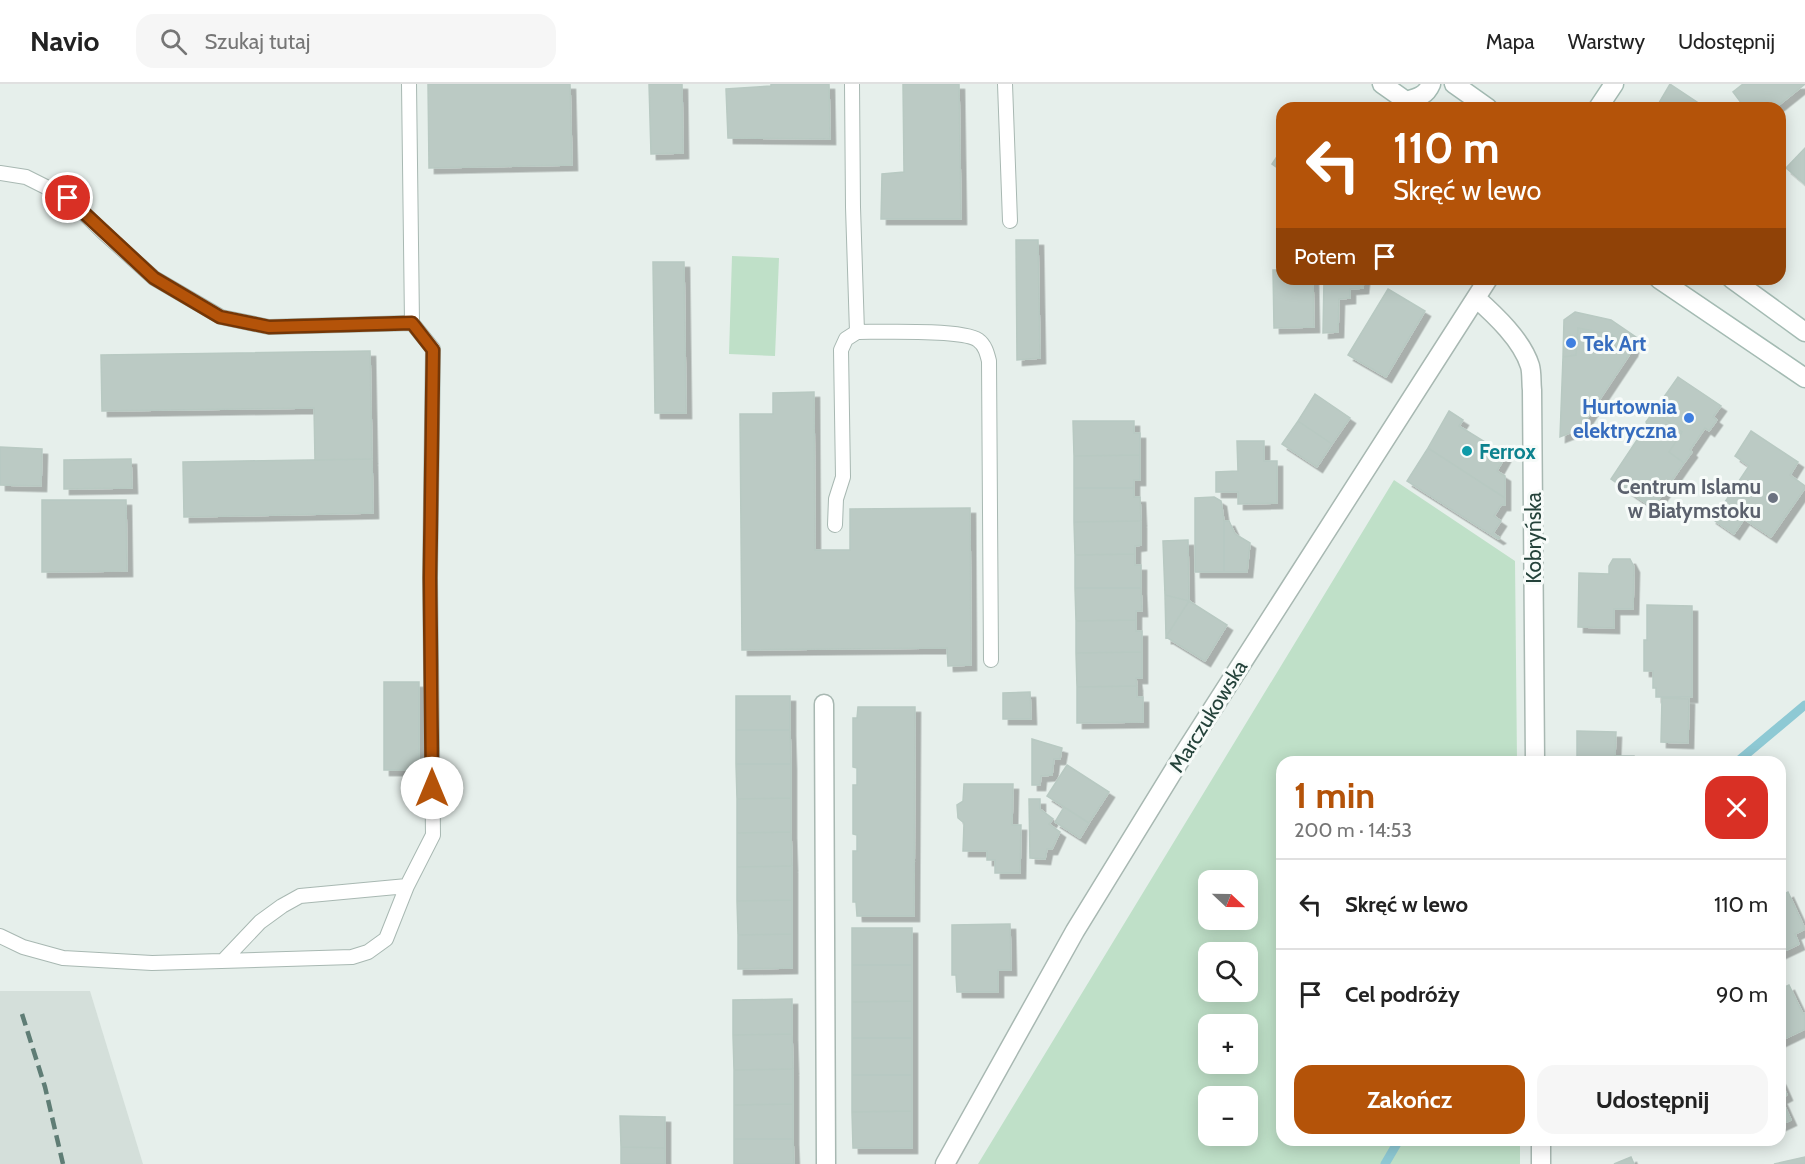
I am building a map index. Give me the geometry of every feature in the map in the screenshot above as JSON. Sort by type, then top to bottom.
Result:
[{"type":"street","points":[[1382,84],[1408,102]]},
{"type":"street","points":[[1414,102],[1426,93],[1431,84]]},
{"type":"street","points":[[1454,84],[1480,102]]},
{"type":"street","points":[[1602,102],[1614,84]]},
{"type":"street","name":"Marczukowska","points":[[945,1164],[1087,911],[1191,742],[1484,285]]},
{"type":"street","points":[[1740,285],[1805,332]]},
{"type":"street","points":[[1678,286],[1805,378]]},
{"type":"street","name":"Kobryńska","points":[[1476,298],[1497,317],[1520,346],[1530,366],[1535,756]]},
{"type":"street","points":[[824,704],[826,1164]]},
{"type":"street","points":[[1540,1146],[1541,1164]]},
{"type":"lane","points":[[0,936],[23,947],[63,958],[152,963],[352,957],[368,952],[386,939],[407,886],[433,835],[430,578],[433,350],[412,323],[409,84]]},
{"type":"lane","points":[[852,84],[853,230],[857,332]]},
{"type":"lane","points":[[1005,84],[1010,221]]},
{"type":"lane","points":[[0,173],[26,177],[68,198],[154,278],[220,317],[269,327],[412,323]]},
{"type":"lane","points":[[835,525],[837,499],[843,477],[841,350],[846,339],[857,332],[959,334],[980,341],[986,350],[988,361],[991,660]]},
{"type":"lane","points":[[223,961],[260,922],[300,896],[407,886]]},
{"type":"shaded area","points":[[0,991],[90,991],[143,1164],[0,1164]]},
{"type":"green space","points":[[732,256],[779,258],[775,356],[729,354]]},
{"type":"green space","points":[[1394,480],[1515,561],[1517,756],[1276,756],[1276,1146],[1520,1146],[1520,1164],[978,1164]]},
{"type":"building","points":[[428,84],[570,84],[572,165],[429,168]]},
{"type":"building","points":[[649,84],[682,84],[683,153],[651,154]]},
{"type":"building","points":[[771,84],[829,84],[830,139],[728,138],[726,89],[771,86]]},
{"type":"building","points":[[903,84],[959,84],[961,219],[881,219],[882,174],[904,172]]},
{"type":"building","points":[[1670,84],[1697,102],[1660,102]]},
{"type":"building","points":[[1743,84],[1805,84],[1782,102],[1740,102],[1733,92]]},
{"type":"building","points":[[1805,148],[1805,184],[1786,168]]},
{"type":"building","points":[[1016,240],[1038,240],[1040,358],[1017,360]]},
{"type":"building","points":[[653,262],[684,262],[686,413],[655,413]]},
{"type":"building","points":[[1273,270],[1276,270],[1276,285],[1313,285],[1314,327],[1274,328]]},
{"type":"building","points":[[1324,285],[1363,285],[1363,288],[1350,289],[1350,298],[1339,299],[1338,332],[1323,333]]},
{"type":"building","points":[[1388,289],[1425,311],[1386,377],[1348,355]]},
{"type":"building","points":[[1575,312],[1611,320],[1636,337],[1632,351],[1612,335],[1578,328],[1576,355],[1563,357],[1564,320]]},
{"type":"building","points":[[1578,328],[1612,335],[1632,351],[1580,429],[1560,437],[1563,357],[1576,355]]},
{"type":"building","points":[[370,351],[372,459],[315,460],[314,408],[102,411],[101,355]]},
{"type":"building","name":"Hurtownia elektryczna","points":[[1678,377],[1721,406],[1713,417],[1717,420],[1709,431],[1705,428],[1684,463],[1669,452],[1682,432],[1654,411]]},
{"type":"building","points":[[814,392],[815,550],[850,550],[850,509],[970,508],[971,665],[948,666],[947,648],[742,650],[740,414],[773,414],[773,393]]},
{"type":"building","points":[[1315,394],[1350,418],[1332,444],[1298,421]]},
{"type":"building","name":"Ferrox","points":[[1449,411],[1463,420],[1459,426],[1506,455],[1497,471],[1505,476],[1505,498],[1428,448]]},
{"type":"building","points":[[1654,411],[1682,432],[1669,452],[1684,463],[1653,508],[1611,479]]},
{"type":"building","points":[[1073,421],[1134,421],[1134,433],[1140,433],[1140,455],[1074,456]]},
{"type":"building","points":[[1298,421],[1332,444],[1317,467],[1282,444]]},
{"type":"building","name":"Centrum Islamu w Białymstoku","points":[[1751,431],[1798,462],[1790,475],[1805,486],[1771,537],[1744,519],[1734,534],[1711,518],[1721,504],[1723,505],[1749,466],[1735,456]]},
{"type":"building","points":[[1237,441],[1264,441],[1264,461],[1277,461],[1277,503],[1238,504],[1238,492],[1216,492],[1216,472],[1238,471]]},
{"type":"building","points":[[0,447],[42,449],[41,486],[0,485]]},
{"type":"building","points":[[1428,448],[1505,498],[1505,505],[1501,505],[1494,516],[1501,521],[1493,533],[1500,538],[1498,539],[1407,481]]},
{"type":"building","points":[[1140,455],[1140,480],[1134,480],[1134,488],[1074,488],[1074,456]]},
{"type":"building","points":[[131,459],[132,488],[64,489],[64,460]]},
{"type":"building","points":[[372,459],[373,513],[184,517],[183,462]]},
{"type":"building","points":[[1074,488],[1134,488],[1134,497],[1140,497],[1141,521],[1074,522]]},
{"type":"building","points":[[1214,497],[1221,501],[1224,521],[1224,572],[1195,572],[1195,498]]},
{"type":"building","points":[[42,500],[126,500],[127,571],[42,572]]},
{"type":"building","points":[[1141,521],[1141,545],[1135,546],[1135,554],[1075,555],[1074,522]]},
{"type":"building","points":[[1224,521],[1229,521],[1235,534],[1250,543],[1247,572],[1224,572]]},
{"type":"building","points":[[1188,540],[1189,601],[1165,595],[1163,541]]},
{"type":"building","points":[[1135,554],[1135,565],[1141,565],[1141,588],[1075,588],[1075,555]]},
{"type":"building","points":[[1613,559],[1630,559],[1634,567],[1633,609],[1614,609],[1614,628],[1578,627],[1579,573],[1609,574],[1609,566]]},
{"type":"building","points":[[1075,588],[1141,588],[1142,611],[1136,611],[1136,620],[1076,621]]},
{"type":"building","points":[[1165,595],[1189,601],[1166,637]]},
{"type":"building","points":[[1189,601],[1227,625],[1205,661],[1166,637]]},
{"type":"building","points":[[1647,605],[1692,606],[1692,697],[1656,697],[1656,688],[1653,688],[1653,671],[1644,671]]},
{"type":"building","points":[[1136,620],[1136,631],[1142,631],[1142,652],[1076,653],[1076,621]]},
{"type":"building","points":[[1142,652],[1142,678],[1136,678],[1137,686],[1077,687],[1076,653]]},
{"type":"building","points":[[384,682],[419,682],[419,770],[384,770]]},
{"type":"building","points":[[1137,686],[1137,697],[1143,697],[1143,722],[1077,723],[1077,687]]},
{"type":"building","points":[[1030,692],[1031,719],[1003,719],[1003,693]]},
{"type":"building","points":[[736,696],[790,696],[790,730],[736,730]]},
{"type":"building","points":[[1662,698],[1689,699],[1688,743],[1661,742]]},
{"type":"building","points":[[858,707],[915,707],[914,916],[857,916],[856,902],[853,902],[853,851],[857,851],[857,835],[853,834],[853,785],[857,785],[857,768],[853,767],[853,718],[857,718]]},
{"type":"building","points":[[736,730],[790,730],[791,764],[736,764]]},
{"type":"building","points":[[1577,731],[1616,732],[1615,756],[1577,756]]},
{"type":"building","points":[[1032,739],[1062,748],[1060,759],[1054,759],[1052,775],[1041,776],[1040,785],[1032,785]]},
{"type":"building","points":[[736,764],[791,764],[791,798],[737,799]]},
{"type":"building","points":[[1067,765],[1109,792],[1089,823],[1047,796]]},
{"type":"building","points":[[964,784],[1013,784],[1012,825],[1021,825],[1020,873],[995,873],[995,860],[987,860],[987,851],[963,851],[964,823],[958,818],[957,805],[963,801]]},
{"type":"building","points":[[791,798],[791,832],[737,833],[737,799]]},
{"type":"building","points":[[1029,799],[1040,799],[1040,809],[1053,819],[1049,824],[1060,832],[1052,849],[1047,849],[1045,859],[1030,858]]},
{"type":"building","points":[[1064,807],[1089,823],[1080,838],[1055,822]]},
{"type":"building","points":[[791,832],[792,866],[737,867],[737,833]]},
{"type":"building","points":[[792,866],[792,900],[737,901],[737,867]]},
{"type":"building","points":[[1788,892],[1805,929],[1795,934],[1799,944],[1786,950],[1786,893]]},
{"type":"building","points":[[792,900],[792,934],[738,935],[737,901]]},
{"type":"building","points":[[1010,924],[1011,970],[998,970],[998,992],[957,992],[956,975],[952,975],[952,925]]},
{"type":"building","points":[[852,928],[912,928],[912,965],[852,965]]},
{"type":"building","points":[[792,934],[792,968],[738,969],[738,935]]},
{"type":"building","points":[[852,965],[912,965],[912,1001],[852,1002]]},
{"type":"building","points":[[1789,985],[1803,1014],[1805,1013],[1805,1029],[1786,1038],[1786,986]]},
{"type":"building","points":[[792,999],[792,1034],[733,1035],[733,1000]]},
{"type":"building","points":[[912,1001],[912,1038],[852,1038],[852,1002]]},
{"type":"building","points":[[792,1034],[793,1069],[734,1070],[733,1035]]},
{"type":"building","points":[[852,1038],[912,1038],[912,1075],[852,1075]]},
{"type":"building","points":[[793,1069],[793,1104],[734,1105],[734,1070]]},
{"type":"building","points":[[852,1075],[912,1075],[912,1111],[852,1112]]},
{"type":"building","points":[[793,1104],[793,1139],[734,1139],[734,1105]]},
{"type":"building","points":[[1786,1109],[1791,1120],[1786,1122]]},
{"type":"building","points":[[912,1111],[912,1148],[853,1148],[852,1112]]},
{"type":"building","points":[[620,1116],[665,1117],[665,1148],[621,1147]]},
{"type":"building","points":[[734,1139],[793,1139],[794,1164],[734,1164]]},
{"type":"building","points":[[621,1147],[665,1148],[665,1164],[621,1164]]},
{"type":"building","points":[[1631,1157],[1634,1164],[1614,1164]]},
{"type":"building","points":[[1805,1157],[1805,1164],[1774,1164]]},
{"type":"waterway","points":[[1744,756],[1805,705]]},
{"type":"waterway","points":[[1385,1164],[1396,1146]]},
{"type":"railway","points":[[22,1014],[45,1087],[63,1164]]},
{"type":"place","name":"Tek Art","points":[[1571,343]]},
{"type":"place","name":"Hurtownia elektryczna","points":[[1689,418]]},
{"type":"place","name":"Ferrox","points":[[1467,451]]},
{"type":"place","name":"Centrum Islamu w Białymstoku","points":[[1773,498]]},
{"type":"route","points":[[68,198],[154,278],[220,317],[269,327],[412,323],[433,350],[430,578],[432,788]]}]
